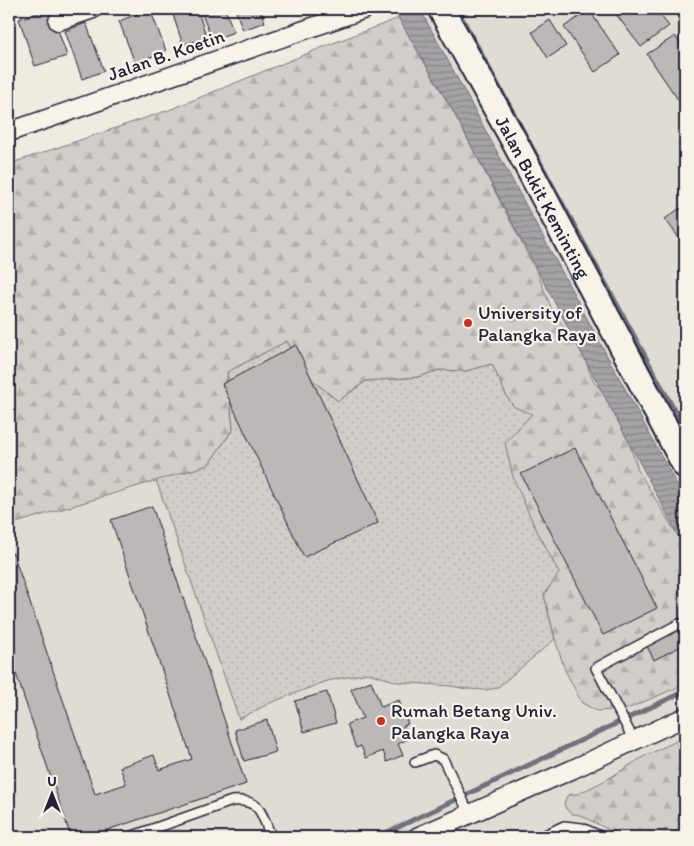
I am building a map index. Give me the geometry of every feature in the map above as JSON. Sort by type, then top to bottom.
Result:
[{"type":"main road","name":"Jalan Bukit Keminting","points":[[441,9],[512,137],[685,465]]},
{"type":"street","points":[[58,21],[93,9]]},
{"type":"street","name":"Jalan B. Koetin","points":[[9,132],[365,9]]},
{"type":"street","points":[[417,837],[467,809],[631,735],[685,717]]},
{"type":"lane","points":[[631,735],[596,668],[679,624]]},
{"type":"lane","points":[[415,762],[434,754],[443,759],[467,809]]},
{"type":"lane","points":[[130,837],[232,801],[241,800],[255,805],[261,811],[271,837]]},
{"type":"lane","points":[[541,837],[564,826],[582,828],[602,837]]},
{"type":"shaded area","points":[[393,9],[420,9],[685,500],[685,548],[454,113]]},
{"type":"shaded area","name":"University of Palangka Raya","points":[[425,9],[685,9],[685,837],[9,837],[9,447],[491,199],[399,18]]},
{"type":"green space","points":[[399,18],[454,113],[538,274],[552,310],[583,354],[594,383],[601,389],[621,418],[638,470],[685,548],[685,682],[676,688],[627,709],[597,711],[582,703],[565,670],[544,595],[559,573],[533,523],[513,477],[505,443],[532,414],[514,407],[507,397],[492,364],[466,371],[439,370],[418,377],[366,381],[338,401],[306,375],[287,341],[227,372],[233,429],[208,465],[9,525],[9,164],[169,110]]},
{"type":"green space","points":[[287,341],[306,375],[338,401],[366,381],[418,377],[439,370],[466,371],[492,364],[507,397],[532,414],[533,523],[560,573],[544,595],[555,639],[497,688],[486,690],[467,689],[398,682],[368,673],[327,681],[270,703],[239,719],[156,480],[208,465],[233,429],[227,372]]},
{"type":"green space","points":[[685,737],[685,837],[618,837],[615,833],[580,815],[572,814],[566,809],[564,803],[567,796],[578,794],[608,779],[643,757]]},
{"type":"building","points":[[51,9],[67,56],[35,66],[19,19]]},
{"type":"building","points":[[150,9],[166,51],[135,63],[119,21]]},
{"type":"building","points":[[171,9],[197,9],[207,38],[183,45]]},
{"type":"building","points":[[200,9],[225,9],[234,32],[212,40]]},
{"type":"building","points":[[235,9],[260,9],[265,22],[243,30]]},
{"type":"building","points":[[612,9],[655,9],[669,26],[641,47]]},
{"type":"building","points":[[589,10],[620,55],[595,72],[564,27]]},
{"type":"building","points":[[550,20],[566,46],[548,58],[532,32]]},
{"type":"building","points":[[86,23],[104,71],[82,79],[65,31]]},
{"type":"building","points":[[675,36],[685,51],[685,110],[647,54]]},
{"type":"building","points":[[685,140],[685,154],[678,144]]},
{"type":"building","points":[[680,208],[685,215],[685,246],[665,219]]},
{"type":"building","points":[[296,345],[378,523],[304,557],[222,384]]},
{"type":"building","points":[[575,448],[657,608],[603,635],[521,474]]},
{"type":"building","points":[[152,506],[246,784],[86,837],[71,837],[9,653],[9,554],[13,553],[95,794],[126,784],[120,767],[154,755],[159,770],[192,759],[111,520]]},
{"type":"building","points":[[685,626],[685,644],[654,660],[647,646]]},
{"type":"building","name":"Rumah Betang Univ. Palangka Raya","points":[[371,681],[381,707],[399,700],[408,724],[403,726],[408,739],[398,744],[403,755],[387,762],[383,751],[366,758],[361,746],[356,748],[347,724],[363,718],[351,689]]},
{"type":"building","points":[[327,692],[336,723],[304,732],[295,701]]},
{"type":"building","points":[[267,720],[276,752],[244,761],[235,730]]},
{"type":"building","points":[[9,814],[16,831],[9,834]]},
{"type":"waterway","points":[[457,9],[685,430]]},
{"type":"waterway","points":[[377,837],[685,691]]},
{"type":"place","name":"University of Palangka Raya","points":[[468,323]]},
{"type":"place","name":"Rumah Betang Univ. Palangka Raya","points":[[381,721]]}]
